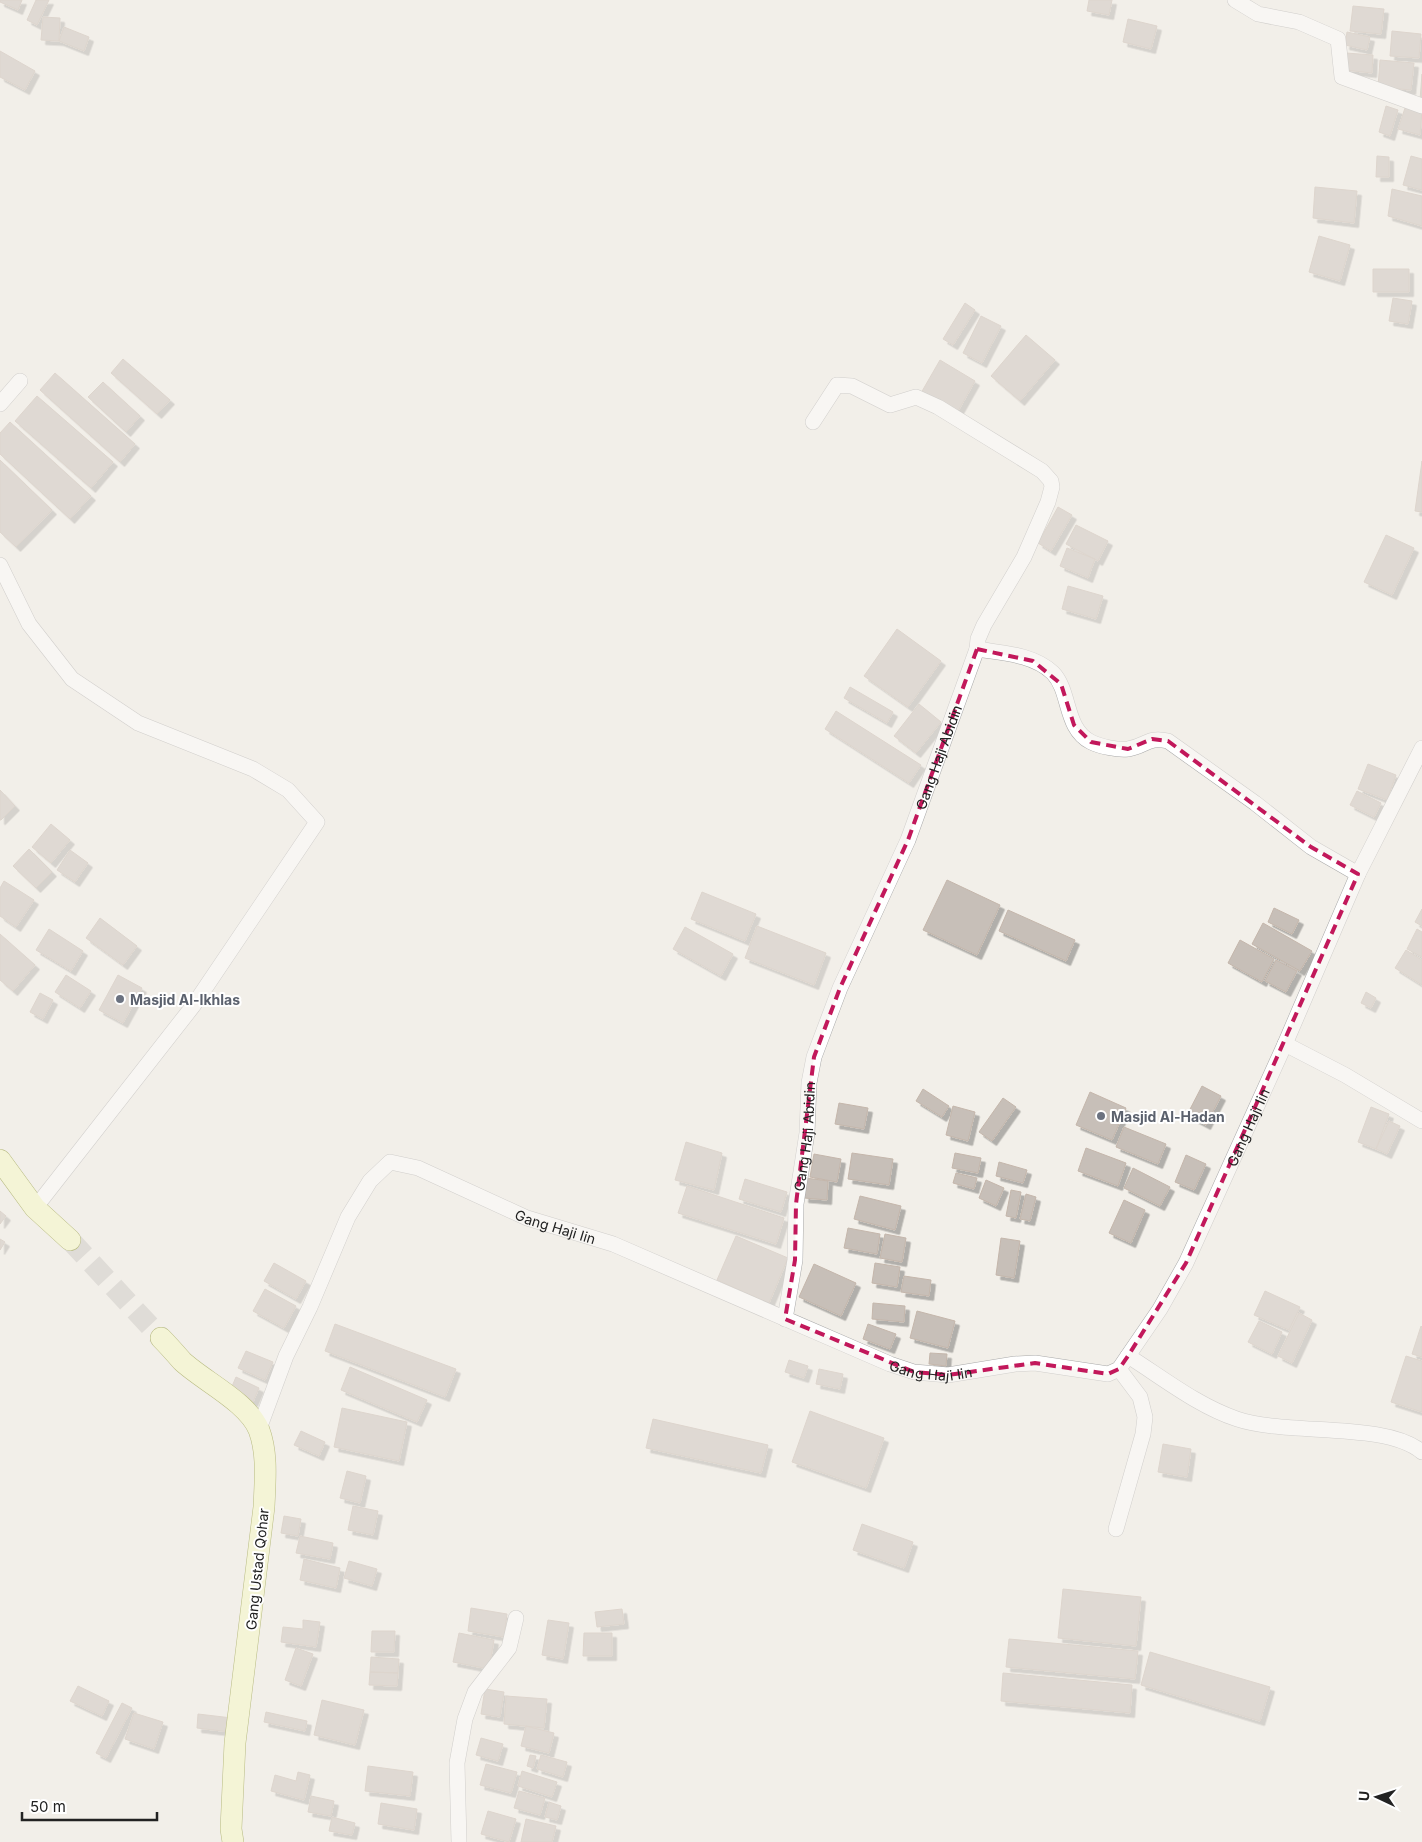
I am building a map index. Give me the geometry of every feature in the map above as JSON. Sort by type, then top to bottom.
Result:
[{"type":"street","points":[[1235,0],[1258,14],[1299,22],[1338,39],[1342,77],[1422,106]]},
{"type":"street","points":[[0,404],[20,380]]},
{"type":"street","name":"Gang Haji Abidin","points":[[785,1319],[795,1260],[796,1204],[807,1133],[808,1083],[814,1057],[840,988],[908,840],[977,649],[978,639],[984,625],[1024,557],[1048,502],[1052,487],[1051,481],[1042,471],[938,406],[916,397],[890,405],[852,386],[837,385],[813,422]]},
{"type":"street","points":[[0,565],[29,624],[72,679],[138,723],[253,769],[288,790],[317,822],[193,1006],[36,1208]]},
{"type":"street","points":[[977,649],[1006,652],[1033,661],[1052,672],[1061,684],[1074,724],[1090,742],[1128,749],[1152,739],[1168,741],[1255,803],[1311,847],[1358,874]]},
{"type":"street","name":"Gang Haji Iin","points":[[258,1429],[286,1356],[310,1307],[348,1217],[370,1181],[390,1162],[418,1168],[527,1218],[613,1244],[890,1364],[914,1372],[948,1376],[999,1366],[1035,1363],[1108,1374],[1119,1369],[1160,1308],[1186,1263],[1285,1044],[1358,874],[1422,748]]},
{"type":"street","points":[[1285,1044],[1345,1075],[1422,1121]]},
{"type":"street","points":[[0,1160],[36,1208],[70,1240]]},
{"type":"street","name":"Gang Ustad Qohar","points":[[161,1338],[182,1361],[248,1413],[258,1429],[266,1474],[264,1507],[235,1743],[231,1829],[233,1842]]},
{"type":"street","points":[[1128,1356],[1214,1408],[1238,1419],[1266,1425],[1390,1437],[1411,1443],[1422,1452]]},
{"type":"street","points":[[1116,1529],[1142,1434],[1145,1416],[1140,1397],[1119,1369]]},
{"type":"street","points":[[458,1842],[457,1763],[464,1718],[475,1692],[509,1648],[516,1618]]},
{"type":"highlighted area","points":[[977,649],[1033,661],[1061,684],[1074,725],[1091,742],[1128,749],[1152,739],[1168,741],[1311,847],[1358,874],[1186,1263],[1119,1369],[1108,1374],[1035,1363],[948,1375],[914,1372],[785,1319],[795,1260],[796,1204],[814,1057],[840,988],[908,840]]},
{"type":"building","points":[[0,0],[22,0],[18,10],[0,2]]},
{"type":"building","points":[[36,0],[49,0],[37,25],[27,20]]},
{"type":"building","points":[[1089,0],[1112,0],[1109,15],[1087,11]]},
{"type":"building","points":[[1353,6],[1384,9],[1381,34],[1350,31]]},
{"type":"building","points":[[43,17],[60,18],[59,41],[41,40]]},
{"type":"building","points":[[1128,19],[1157,26],[1151,49],[1123,42]]},
{"type":"building","points":[[64,27],[89,37],[84,51],[59,41]]},
{"type":"building","points":[[1392,31],[1421,34],[1419,58],[1390,56]]},
{"type":"building","points":[[1347,32],[1370,37],[1367,50],[1345,45]]},
{"type":"building","points":[[0,51],[35,71],[25,90],[0,77]]},
{"type":"building","points":[[1346,53],[1373,55],[1372,73],[1345,70]]},
{"type":"building","points":[[1380,60],[1414,63],[1411,90],[1378,87]]},
{"type":"building","points":[[1422,74],[1422,100],[1420,100]]},
{"type":"building","points":[[1406,105],[1422,110],[1420,135],[1398,129]]},
{"type":"building","points":[[1386,106],[1398,110],[1390,136],[1379,132]]},
{"type":"building","points":[[1377,156],[1389,157],[1389,177],[1376,177]]},
{"type":"building","points":[[1411,156],[1422,159],[1422,190],[1403,185]]},
{"type":"building","points":[[1315,187],[1357,191],[1354,223],[1313,218]]},
{"type":"building","points":[[1392,189],[1422,196],[1422,226],[1388,216]]},
{"type":"building","points":[[1319,236],[1350,245],[1340,281],[1309,272]]},
{"type":"building","points":[[1373,269],[1409,269],[1409,292],[1373,292]]},
{"type":"building","points":[[1393,298],[1412,301],[1408,324],[1389,321]]},
{"type":"building","points":[[965,303],[975,310],[953,345],[943,339]]},
{"type":"building","points":[[981,316],[1001,326],[982,363],[963,353]]},
{"type":"building","points":[[1026,335],[1055,360],[1020,401],[991,376]]},
{"type":"building","points":[[123,359],[170,400],[157,414],[111,373]]},
{"type":"building","points":[[940,360],[975,381],[957,413],[921,393]]},
{"type":"building","points":[[55,373],[135,444],[120,462],[40,390]]},
{"type":"building","points":[[103,382],[140,416],[126,432],[88,397]]},
{"type":"building","points":[[37,396],[113,462],[91,488],[15,421]]},
{"type":"building","points":[[10,422],[91,496],[70,519],[0,454],[0,433]]},
{"type":"building","points":[[0,460],[52,510],[16,547],[0,532]]},
{"type":"building","points":[[1422,461],[1422,512],[1415,511]]},
{"type":"building","points":[[1058,507],[1072,515],[1051,551],[1038,543]]},
{"type":"building","points":[[1076,525],[1108,541],[1098,561],[1066,544]]},
{"type":"building","points":[[1386,535],[1414,548],[1392,595],[1364,582]]},
{"type":"building","points":[[1067,548],[1095,559],[1088,578],[1060,566]]},
{"type":"building","points":[[1068,586],[1103,596],[1096,619],[1062,609]]},
{"type":"building","points":[[897,629],[941,661],[908,707],[864,676]]},
{"type":"building","points":[[850,687],[893,712],[887,723],[844,698]]},
{"type":"building","points":[[919,704],[941,722],[916,753],[894,736]]},
{"type":"building","points":[[836,711],[921,765],[909,783],[825,729]]},
{"type":"building","points":[[1368,764],[1396,775],[1387,800],[1358,789]]},
{"type":"building","points":[[0,790],[15,806],[1,820],[0,820]]},
{"type":"building","points":[[1357,791],[1381,803],[1374,817],[1350,805]]},
{"type":"building","points":[[51,824],[70,840],[51,863],[32,847]]},
{"type":"building","points":[[29,849],[52,872],[36,888],[13,866]]},
{"type":"building","points":[[70,850],[88,863],[75,882],[57,870]]},
{"type":"building","points":[[947,880],[1000,905],[977,955],[923,930]]},
{"type":"building","points":[[4,881],[34,900],[16,927],[0,916],[0,888]]},
{"type":"building","points":[[702,892],[756,914],[745,941],[691,919]]},
{"type":"building","points":[[1274,908],[1299,920],[1292,934],[1268,922]]},
{"type":"building","points":[[1422,909],[1422,926],[1415,922]]},
{"type":"building","points":[[1008,910],[1075,940],[1066,961],[999,931]]},
{"type":"building","points":[[100,918],[137,946],[123,965],[86,938]]},
{"type":"building","points":[[1263,923],[1312,951],[1300,971],[1252,944]]},
{"type":"building","points":[[757,926],[826,953],[814,985],[745,958]]},
{"type":"building","points":[[685,927],[733,954],[721,976],[673,949]]},
{"type":"building","points":[[49,929],[83,951],[71,971],[36,950]]},
{"type":"building","points":[[1417,929],[1422,932],[1422,957],[1407,949]]},
{"type":"building","points":[[0,934],[35,965],[13,991],[0,980]]},
{"type":"building","points":[[1240,940],[1274,959],[1262,982],[1228,963]]},
{"type":"building","points":[[1406,950],[1422,960],[1422,985],[1395,968]]},
{"type":"building","points":[[1276,960],[1297,971],[1286,992],[1265,981]]},
{"type":"building","points":[[66,975],[91,991],[80,1008],[55,992]]},
{"type":"building","name":"Masjid Al-Ikhlas","points":[[118,975],[142,988],[123,1023],[99,1010]]},
{"type":"building","points":[[1366,992],[1376,998],[1371,1008],[1361,1003]]},
{"type":"building","points":[[40,993],[53,1000],[43,1019],[30,1012]]},
{"type":"building","points":[[1202,1086],[1221,1096],[1206,1125],[1187,1115]]},
{"type":"building","points":[[923,1089],[949,1106],[942,1117],[916,1101]]},
{"type":"building","name":"Masjid Al-Hadan","points":[[1090,1092],[1126,1108],[1112,1140],[1076,1125]]},
{"type":"building","points":[[1003,1098],[1016,1107],[992,1141],[979,1132]]},
{"type":"building","points":[[839,1103],[868,1108],[864,1129],[835,1124]]},
{"type":"building","points":[[953,1106],[975,1112],[968,1141],[946,1135]]},
{"type":"building","points":[[1371,1107],[1389,1114],[1376,1149],[1358,1142]]},
{"type":"building","points":[[1389,1121],[1400,1126],[1387,1154],[1376,1149]]},
{"type":"building","points":[[1124,1127],[1166,1144],[1158,1164],[1116,1147]]},
{"type":"building","points":[[686,1142],[722,1153],[714,1190],[675,1180]]},
{"type":"building","points":[[1086,1148],[1126,1163],[1118,1186],[1078,1171]]},
{"type":"building","points":[[852,1153],[893,1159],[889,1185],[848,1179]]},
{"type":"building","points":[[955,1153],[981,1158],[978,1173],[952,1168]]},
{"type":"building","points":[[814,1154],[841,1159],[837,1182],[810,1177]]},
{"type":"building","points":[[1186,1155],[1206,1164],[1194,1190],[1175,1182]]},
{"type":"building","points":[[999,1162],[1027,1170],[1023,1183],[996,1176]]},
{"type":"building","points":[[1133,1168],[1170,1187],[1160,1206],[1124,1188]]},
{"type":"building","points":[[956,1173],[977,1178],[974,1189],[953,1183]]},
{"type":"building","points":[[806,1178],[828,1181],[827,1200],[804,1198]]},
{"type":"building","points":[[745,1179],[787,1192],[781,1212],[739,1199]]},
{"type":"building","points":[[986,1180],[1004,1188],[996,1206],[979,1198]]},
{"type":"building","points":[[687,1186],[784,1218],[776,1244],[678,1213]]},
{"type":"building","points":[[1011,1190],[1021,1192],[1016,1218],[1006,1216]]},
{"type":"building","points":[[1026,1194],[1036,1197],[1030,1221],[1020,1219]]},
{"type":"building","points":[[860,1196],[901,1206],[895,1230],[854,1219]]},
{"type":"building","points":[[1124,1200],[1145,1210],[1131,1243],[1109,1233]]},
{"type":"building","points":[[0,1211],[6,1216],[0,1224]]},
{"type":"building","points":[[848,1228],[880,1234],[877,1254],[844,1248]]},
{"type":"building","points":[[885,1234],[906,1238],[902,1262],[880,1258]]},
{"type":"building","points":[[736,1236],[788,1258],[769,1303],[717,1280]]},
{"type":"building","points":[[1001,1238],[1020,1241],[1014,1278],[996,1275]]},
{"type":"building","points":[[0,1239],[5,1242],[0,1250]]},
{"type":"building","points":[[274,1263],[306,1281],[296,1299],[264,1281]]},
{"type":"building","points":[[875,1263],[900,1267],[897,1287],[872,1283]]},
{"type":"building","points":[[814,1264],[856,1283],[841,1316],[799,1297]]},
{"type":"building","points":[[904,1276],[931,1280],[929,1296],[901,1292]]},
{"type":"building","points":[[265,1289],[296,1306],[284,1328],[253,1311]]},
{"type":"building","points":[[1265,1291],[1300,1307],[1289,1330],[1254,1315]]},
{"type":"building","points":[[873,1303],[905,1306],[904,1322],[872,1319]]},
{"type":"building","points":[[917,1311],[955,1321],[948,1348],[910,1338]]},
{"type":"building","points":[[1299,1313],[1312,1320],[1292,1363],[1278,1356]]},
{"type":"building","points":[[1259,1321],[1282,1332],[1272,1354],[1248,1342]]},
{"type":"building","points":[[335,1324],[456,1369],[445,1397],[325,1351]]},
{"type":"building","points":[[868,1324],[896,1334],[890,1349],[863,1339]]},
{"type":"building","points":[[1422,1327],[1422,1357],[1412,1354]]},
{"type":"building","points":[[246,1351],[273,1362],[265,1380],[238,1368]]},
{"type":"building","points":[[930,1353],[947,1354],[946,1366],[929,1364]]},
{"type":"building","points":[[1406,1356],[1422,1361],[1422,1412],[1391,1402]]},
{"type":"building","points":[[789,1360],[808,1366],[804,1378],[785,1372]]},
{"type":"building","points":[[350,1367],[427,1400],[417,1422],[341,1390]]},
{"type":"building","points":[[819,1369],[843,1374],[840,1389],[816,1384]]},
{"type":"building","points":[[236,1377],[259,1388],[253,1402],[230,1391]]},
{"type":"building","points":[[342,1408],[407,1422],[399,1461],[334,1447]]},
{"type":"building","points":[[810,1411],[884,1438],[866,1488],[792,1462]]},
{"type":"building","points":[[653,1419],[768,1445],[761,1473],[646,1448]]},
{"type":"building","points":[[301,1431],[325,1442],[319,1456],[294,1445]]},
{"type":"building","points":[[1163,1444],[1191,1449],[1187,1477],[1158,1472]]},
{"type":"building","points":[[347,1471],[366,1476],[360,1503],[340,1498]]},
{"type":"building","points":[[353,1506],[378,1511],[373,1535],[348,1530]]},
{"type":"building","points":[[284,1516],[301,1519],[298,1536],[281,1533]]},
{"type":"building","points":[[862,1524],[913,1542],[904,1568],[853,1550]]},
{"type":"building","points":[[300,1536],[333,1543],[330,1559],[296,1553]]},
{"type":"building","points":[[304,1559],[340,1568],[336,1588],[300,1580]]},
{"type":"building","points":[[349,1561],[377,1569],[372,1586],[344,1578]]},
{"type":"building","points":[[1063,1589],[1141,1597],[1136,1646],[1058,1638]]},
{"type":"building","points":[[471,1608],[507,1614],[504,1637],[468,1631]]},
{"type":"building","points":[[622,1609],[624,1624],[597,1627],[595,1612]]},
{"type":"building","points":[[303,1620],[320,1622],[316,1647],[281,1642],[283,1627],[303,1629]]},
{"type":"building","points":[[548,1620],[569,1623],[563,1659],[542,1655]]},
{"type":"building","points":[[372,1631],[395,1631],[394,1652],[371,1652]]},
{"type":"building","points":[[459,1633],[494,1640],[489,1669],[453,1662]]},
{"type":"building","points":[[584,1633],[612,1633],[612,1656],[583,1656]]},
{"type":"building","points":[[1009,1639],[1138,1651],[1135,1679],[1006,1667]]},
{"type":"building","points":[[296,1648],[313,1654],[301,1686],[285,1680]]},
{"type":"building","points":[[1150,1652],[1270,1687],[1260,1721],[1141,1685]]},
{"type":"building","points":[[371,1657],[399,1659],[398,1673],[370,1672]]},
{"type":"building","points":[[370,1672],[398,1673],[397,1686],[369,1685]]},
{"type":"building","points":[[1003,1673],[1132,1685],[1130,1713],[1001,1701]]},
{"type":"building","points":[[78,1686],[109,1701],[102,1716],[70,1701]]},
{"type":"building","points":[[485,1689],[504,1692],[500,1717],[481,1714]]},
{"type":"building","points":[[506,1696],[547,1699],[544,1728],[504,1724]]},
{"type":"building","points":[[322,1700],[364,1710],[355,1745],[314,1735]]},
{"type":"building","points":[[122,1703],[132,1708],[106,1758],[96,1753]]},
{"type":"building","points":[[266,1712],[307,1721],[305,1731],[264,1722]]},
{"type":"building","points":[[134,1713],[163,1722],[154,1749],[125,1739]]},
{"type":"building","points":[[198,1714],[232,1718],[230,1732],[197,1728]]},
{"type":"building","points":[[526,1726],[554,1733],[549,1753],[521,1746]]},
{"type":"building","points":[[481,1738],[503,1744],[498,1761],[476,1755]]},
{"type":"building","points":[[530,1755],[536,1756],[533,1768],[527,1766]]},
{"type":"building","points":[[541,1755],[567,1762],[563,1777],[537,1769]]},
{"type":"building","points":[[486,1764],[517,1772],[511,1793],[480,1785]]},
{"type":"building","points":[[368,1766],[413,1772],[410,1796],[365,1791]]},
{"type":"building","points":[[522,1771],[557,1782],[552,1797],[518,1786]]},
{"type":"building","points":[[298,1772],[310,1775],[304,1800],[271,1791],[275,1775],[296,1781]]},
{"type":"building","points":[[519,1791],[545,1798],[540,1815],[514,1808]]},
{"type":"building","points":[[311,1796],[334,1801],[331,1816],[308,1812]]},
{"type":"building","points":[[549,1802],[561,1806],[557,1820],[545,1817]]},
{"type":"building","points":[[381,1803],[417,1809],[414,1830],[378,1824]]},
{"type":"building","points":[[488,1811],[516,1819],[509,1842],[481,1834]]},
{"type":"building","points":[[332,1817],[355,1823],[352,1835],[329,1831]]},
{"type":"building","points":[[526,1819],[556,1826],[552,1842],[521,1842]]},
{"type":"tunnel","points":[[70,1240],[161,1338]]},
{"type":"place","name":"Masjid Al-Ikhlas","points":[[120,999]]},
{"type":"place","name":"Masjid Al-Hadan","points":[[1101,1116]]}]
